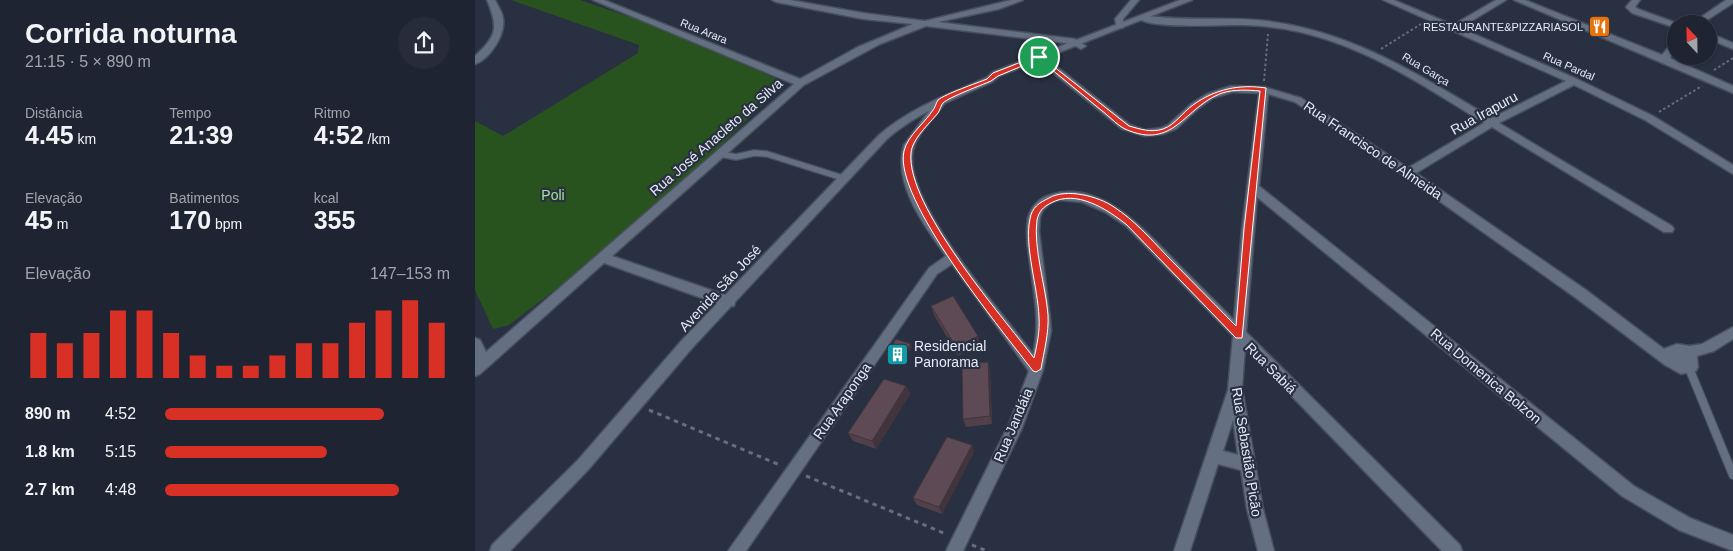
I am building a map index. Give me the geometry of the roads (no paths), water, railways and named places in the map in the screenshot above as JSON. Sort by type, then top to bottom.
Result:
[{"type":"street","points":[[475,61],[487,50],[498,32],[499,17],[491,0]]},
{"type":"street","name":"Rua Arara","points":[[597,0],[801,83]]},
{"type":"street","points":[[776,0],[863,16],[1081,43]]},
{"type":"street","name":"Rua José Anacleto da Silva","points":[[479,366],[801,83],[844,57],[895,34],[926,23],[1019,0]]},
{"type":"street","points":[[1120,26],[1119,19],[1135,0]]},
{"type":"street","name":"Avenida São José","points":[[499,551],[583,465],[688,344],[843,178],[883,137],[899,124],[921,110],[989,80],[1001,79],[1065,49],[1189,0]]},
{"type":"street","name":"Rua Pardal","points":[[1387,0],[1574,81],[1649,118],[1733,170]]},
{"type":"street","points":[[1453,29],[1502,0]]},
{"type":"street","points":[[1518,0],[1664,59],[1733,90]]},
{"type":"street","points":[[1635,0],[1631,7],[1635,11],[1667,22]]},
{"type":"street","points":[[1708,15],[1733,0]]},
{"type":"street","name":"Rua Garça","points":[[1142,18],[1163,22],[1244,22],[1270,24],[1321,34],[1374,54],[1668,228]]},
{"type":"street","points":[[1050,38],[1065,49]]},
{"type":"street","points":[[1717,39],[1733,46]]},
{"type":"street","points":[[1664,59],[1667,55]]},
{"type":"street","name":"Rua Francisco de Almeida","points":[[1042,59],[1126,127],[1145,133],[1163,131],[1172,127],[1195,106],[1221,92],[1241,88],[1264,90],[1298,100],[1408,173],[1644,340],[1674,354],[1681,368],[1691,366]]},
{"type":"street","name":"Rua Irapuru","points":[[1408,173],[1491,123],[1574,81]]},
{"type":"street","name":"Rua Sebastião Picão","points":[[1264,90],[1253,187],[1235,388],[1246,464],[1255,509],[1267,551]]},
{"type":"street","points":[[941,102],[910,144],[907,164],[909,177],[919,202],[953,257],[1036,369]]},
{"type":"street","name":"Rua Domenica Bolzon","points":[[1253,187],[1628,491],[1685,524],[1733,543]]},
{"type":"street","name":"Rua Sabiá","points":[[1036,369],[1044,331],[1044,316],[1033,240],[1033,220],[1036,210],[1057,196],[1067,195],[1099,202],[1123,218],[1454,551]]},
{"type":"street","name":"Rua Araponga","points":[[736,551],[933,271],[953,257]]},
{"type":"street","points":[[603,258],[729,302]]},
{"type":"street","points":[[1691,366],[1703,357],[1710,348],[1733,332]]},
{"type":"street","points":[[475,344],[479,366]]},
{"type":"street","points":[[1674,354],[1710,348]]},
{"type":"street","name":"Rua Jandáia","points":[[954,551],[1001,454],[1036,369]]},
{"type":"street","points":[[1182,551],[1235,388]]},
{"type":"street","points":[[1213,456],[1246,464]]},
{"type":"lane","points":[[720,154],[736,157],[754,153],[767,154],[843,178]]},
{"type":"lane","points":[[1691,366],[1733,475]]},
{"type":"place","name":"RESTAURANTE&PIZZARIASOL","points":[[1599,27]]},
{"type":"place","name":"Residencial Panorama","points":[[898,354]]},
{"type":"park label","name":"Poli","points":[[553,195]]}]
